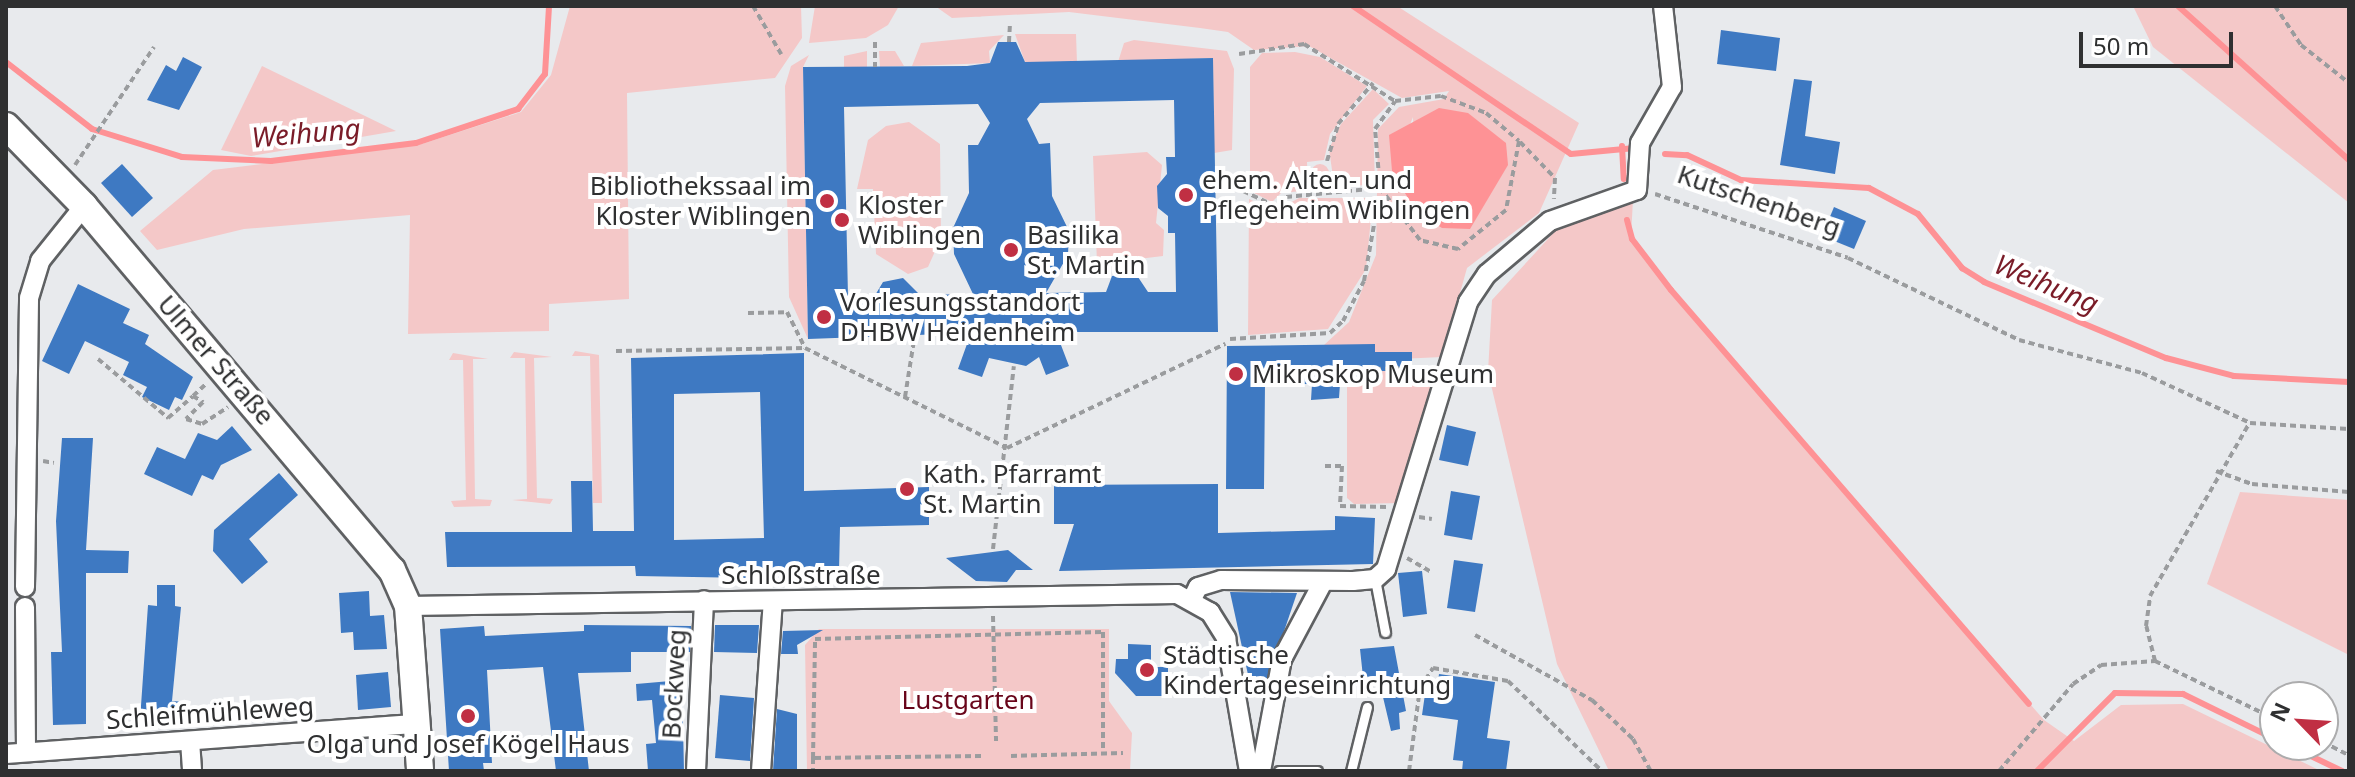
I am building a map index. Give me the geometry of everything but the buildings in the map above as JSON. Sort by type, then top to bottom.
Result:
[{"type":"main road","name":"Ulmer Straße","points":[[6,126],[84,206],[376,546],[408,606]]},
{"type":"main road","points":[[408,606],[420,771]]},
{"type":"street","points":[[1637,190],[1640,143],[1672,87],[1663,6]]},
{"type":"street","name":"Kutschenberg","points":[[1375,579],[1393,556],[1468,302],[1487,274],[1550,221],[1637,190]]},
{"type":"street","points":[[25,587],[29,298],[40,261],[84,206]]},
{"type":"street","points":[[1249,771],[1226,638],[1192,599],[1198,587],[1221,580],[1323,582],[1375,579]]},
{"type":"street","points":[[1261,771],[1282,659],[1323,582]]},
{"type":"street","name":"Schloßstraße","points":[[408,606],[704,600],[1192,599]]},
{"type":"street","name":"Bockweg","points":[[696,771],[704,600]]},
{"type":"street","points":[[761,771],[773,601]]},
{"type":"street","points":[[25,607],[26,752]]},
{"type":"street","name":"Schleifmühleweg","points":[[6,754],[417,724]]},
{"type":"street","points":[[190,741],[192,771]]},
{"type":"lane","points":[[1375,579],[1385,632]]},
{"type":"lane","points":[[1351,771],[1367,707]]},
{"type":"lane","points":[[1279,771],[1317,771]]},
{"type":"path","points":[[753,6],[781,54]]},
{"type":"path","points":[[2275,6],[2301,45],[2349,83]]},
{"type":"path","points":[[1009,42],[1010,23]]},
{"type":"path","points":[[875,42],[875,67]]},
{"type":"path","points":[[1239,54],[1304,44],[1373,83],[1395,101],[1441,96],[1486,113],[1555,178],[1550,221]]},
{"type":"path","points":[[61,183],[114,117],[154,47]]},
{"type":"path","points":[[1327,161],[1338,124],[1373,83]]},
{"type":"path","points":[[1007,448],[1227,341],[1330,333],[1343,321],[1364,281],[1380,188],[1375,129],[1395,101]]},
{"type":"path","points":[[1380,188],[1420,240],[1458,249],[1506,210],[1519,141]]},
{"type":"path","points":[[1243,191],[1275,206],[1286,197],[1380,188]]},
{"type":"path","name":"Kutschenberg","points":[[1637,190],[1848,258],[2019,340],[2142,373],[2250,423],[2349,429]]},
{"type":"path","points":[[748,313],[787,312],[805,348]]},
{"type":"path","points":[[905,397],[915,334]]},
{"type":"path","points":[[616,351],[805,348],[1007,448]]},
{"type":"path","points":[[98,359],[168,418],[193,396],[203,402],[186,419],[202,424],[247,395]]},
{"type":"path","points":[[993,549],[1014,366]]},
{"type":"path","points":[[1375,369],[1399,368]]},
{"type":"path","points":[[2155,661],[2146,626],[2150,596],[2216,471],[2250,423]]},
{"type":"path","points":[[1325,466],[1342,466],[1340,506],[1375,507]]},
{"type":"path","points":[[2216,471],[2252,484],[2349,492]]},
{"type":"path","points":[[1393,556],[1431,572]]},
{"type":"path","points":[[813,771],[815,639],[1103,632],[1103,754]]},
{"type":"path","points":[[993,633],[996,741]]},
{"type":"path","points":[[1475,635],[1592,700],[1633,739],[1651,771]]},
{"type":"path","points":[[1999,771],[2073,684],[2101,665],[2155,661],[2259,711]]},
{"type":"path","points":[[1400,771],[1408,770],[1420,688],[1433,668],[1508,681],[1602,771]]},
{"type":"path","points":[[1011,756],[1123,753]]},
{"type":"path","points":[[813,758],[981,756]]},
{"type":"green space","points":[[570,6],[801,6],[802,38],[775,78],[627,93],[629,299],[549,304],[549,331],[408,334],[410,215],[244,229],[157,250],[140,231],[213,170],[422,144],[521,112],[551,75]]},
{"type":"green space","points":[[815,6],[899,6],[888,25],[866,38],[809,43]]},
{"type":"green space","points":[[935,6],[1397,6],[1579,123],[1539,213],[1467,268],[1442,357],[1399,359],[1324,345],[1349,322],[1376,255],[1378,129],[1399,107],[1444,99],[1449,91],[1402,98],[1309,46],[1254,50],[1228,32],[1069,12],[952,18]],"holes":[[[1413,117],[1416,212],[1392,171]]]},
{"type":"green space","points":[[2133,6],[2349,6],[2349,203],[2153,47]]},
{"type":"green space","points":[[1015,34],[1076,34],[1077,63],[1025,62]]},
{"type":"green space","points":[[1004,35],[989,51],[990,63],[912,66],[921,43]]},
{"type":"green space","points":[[1134,40],[1227,51],[1234,69],[1232,150],[1214,153],[1213,58],[1118,62],[1124,43]]},
{"type":"green space","points":[[867,51],[867,67],[844,68],[844,56]]},
{"type":"green space","points":[[879,51],[895,51],[904,66],[880,67]]},
{"type":"green space","points":[[1295,52],[1320,57],[1367,86],[1330,134],[1324,160],[1307,162],[1308,186],[1334,184],[1329,149],[1341,124],[1373,89],[1389,104],[1373,120],[1375,184],[1281,193],[1272,202],[1250,191],[1250,67],[1262,53]]},
{"type":"green space","points":[[809,55],[803,67],[808,339],[789,297],[785,86],[791,66]]},
{"type":"green space","points":[[262,66],[396,131],[251,156],[221,150]]},
{"type":"green space","points":[[909,122],[940,144],[941,238],[928,267],[908,274],[876,254],[873,189],[857,189],[868,140],[886,126]]},
{"type":"green space","points":[[1147,152],[1162,165],[1156,223],[1164,230],[1163,256],[1097,264],[1093,156]]},
{"type":"green space","points":[[1316,164],[1324,164],[1329,173],[1327,180],[1316,182],[1311,177],[1311,169]]},
{"type":"green space","points":[[1299,198],[1373,198],[1366,269],[1328,329],[1248,335],[1249,199],[1275,211]]},
{"type":"green space","points":[[1633,199],[1631,237],[1671,290],[2044,720],[2074,741],[2121,705],[2183,704],[2259,741],[2259,761],[2300,761],[2321,771],[1609,771],[1557,664],[1488,372],[1492,300],[1558,228]]},
{"type":"green space","points":[[575,351],[599,355],[602,503],[593,503],[590,356],[572,356]]},
{"type":"green space","points":[[514,352],[552,357],[534,358],[537,498],[553,499],[550,504],[512,500],[527,499],[525,358],[510,358]]},
{"type":"green space","points":[[453,353],[488,359],[473,359],[475,499],[492,500],[490,506],[454,507],[451,501],[466,500],[463,360],[449,360]]},
{"type":"green space","points":[[1375,370],[1436,377],[1401,503],[1354,504],[1347,498],[1347,384],[1375,385]]},
{"type":"green space","points":[[2240,492],[2349,500],[2349,655],[2207,584]]},
{"type":"green space","name":"Lustgarten","points":[[819,629],[1109,629],[1109,701],[1132,733],[1130,771],[807,771],[805,645]]},
{"type":"shaded area","points":[[1439,108],[1468,113],[1506,143],[1508,165],[1470,229],[1442,228],[1416,212],[1392,171],[1389,135]]},
{"type":"waterway","name":"Weihung","points":[[6,62],[92,129],[182,157],[271,161],[416,143],[518,109],[545,74],[549,6]]},
{"type":"waterway","name":"Weihung","points":[[1353,6],[1571,154],[1635,148]]},
{"type":"waterway","points":[[2178,6],[2349,160]]},
{"type":"waterway","points":[[1622,146],[1624,179]]},
{"type":"waterway","name":"Weihung","points":[[1665,154],[1687,155],[1741,180],[1869,188],[1918,214],[1962,268],[1984,282],[2166,358],[2234,376],[2349,382]]},
{"type":"waterway","points":[[1627,220],[1632,239],[1671,290],[2029,704]]},
{"type":"waterway","points":[[2037,771],[2115,693],[2183,694],[2259,731]]},
{"type":"waterway","points":[[2321,761],[2342,771]]},
{"type":"place","name":"ehem. Alten- und Pflegeheim Wiblingen","points":[[1186,195]]},
{"type":"place","name":"Bibliothekssaal im Kloster Wiblingen","points":[[827,201]]},
{"type":"place","name":"Kloster Wiblingen","points":[[842,220]]},
{"type":"place","name":"Basilika St. Martin","points":[[1011,250]]},
{"type":"place","name":"Vorlesungsstandort DHBW Heidenheim","points":[[824,317]]},
{"type":"place","name":"Mikroskop Museum","points":[[1236,374]]},
{"type":"place","name":"Kath. Pfarramt St. Martin","points":[[907,489]]},
{"type":"place","name":"Städtische Kindertageseinrichtung","points":[[1147,670]]},
{"type":"place","name":"Olga und Josef Kögel Haus","points":[[468,716]]}]
